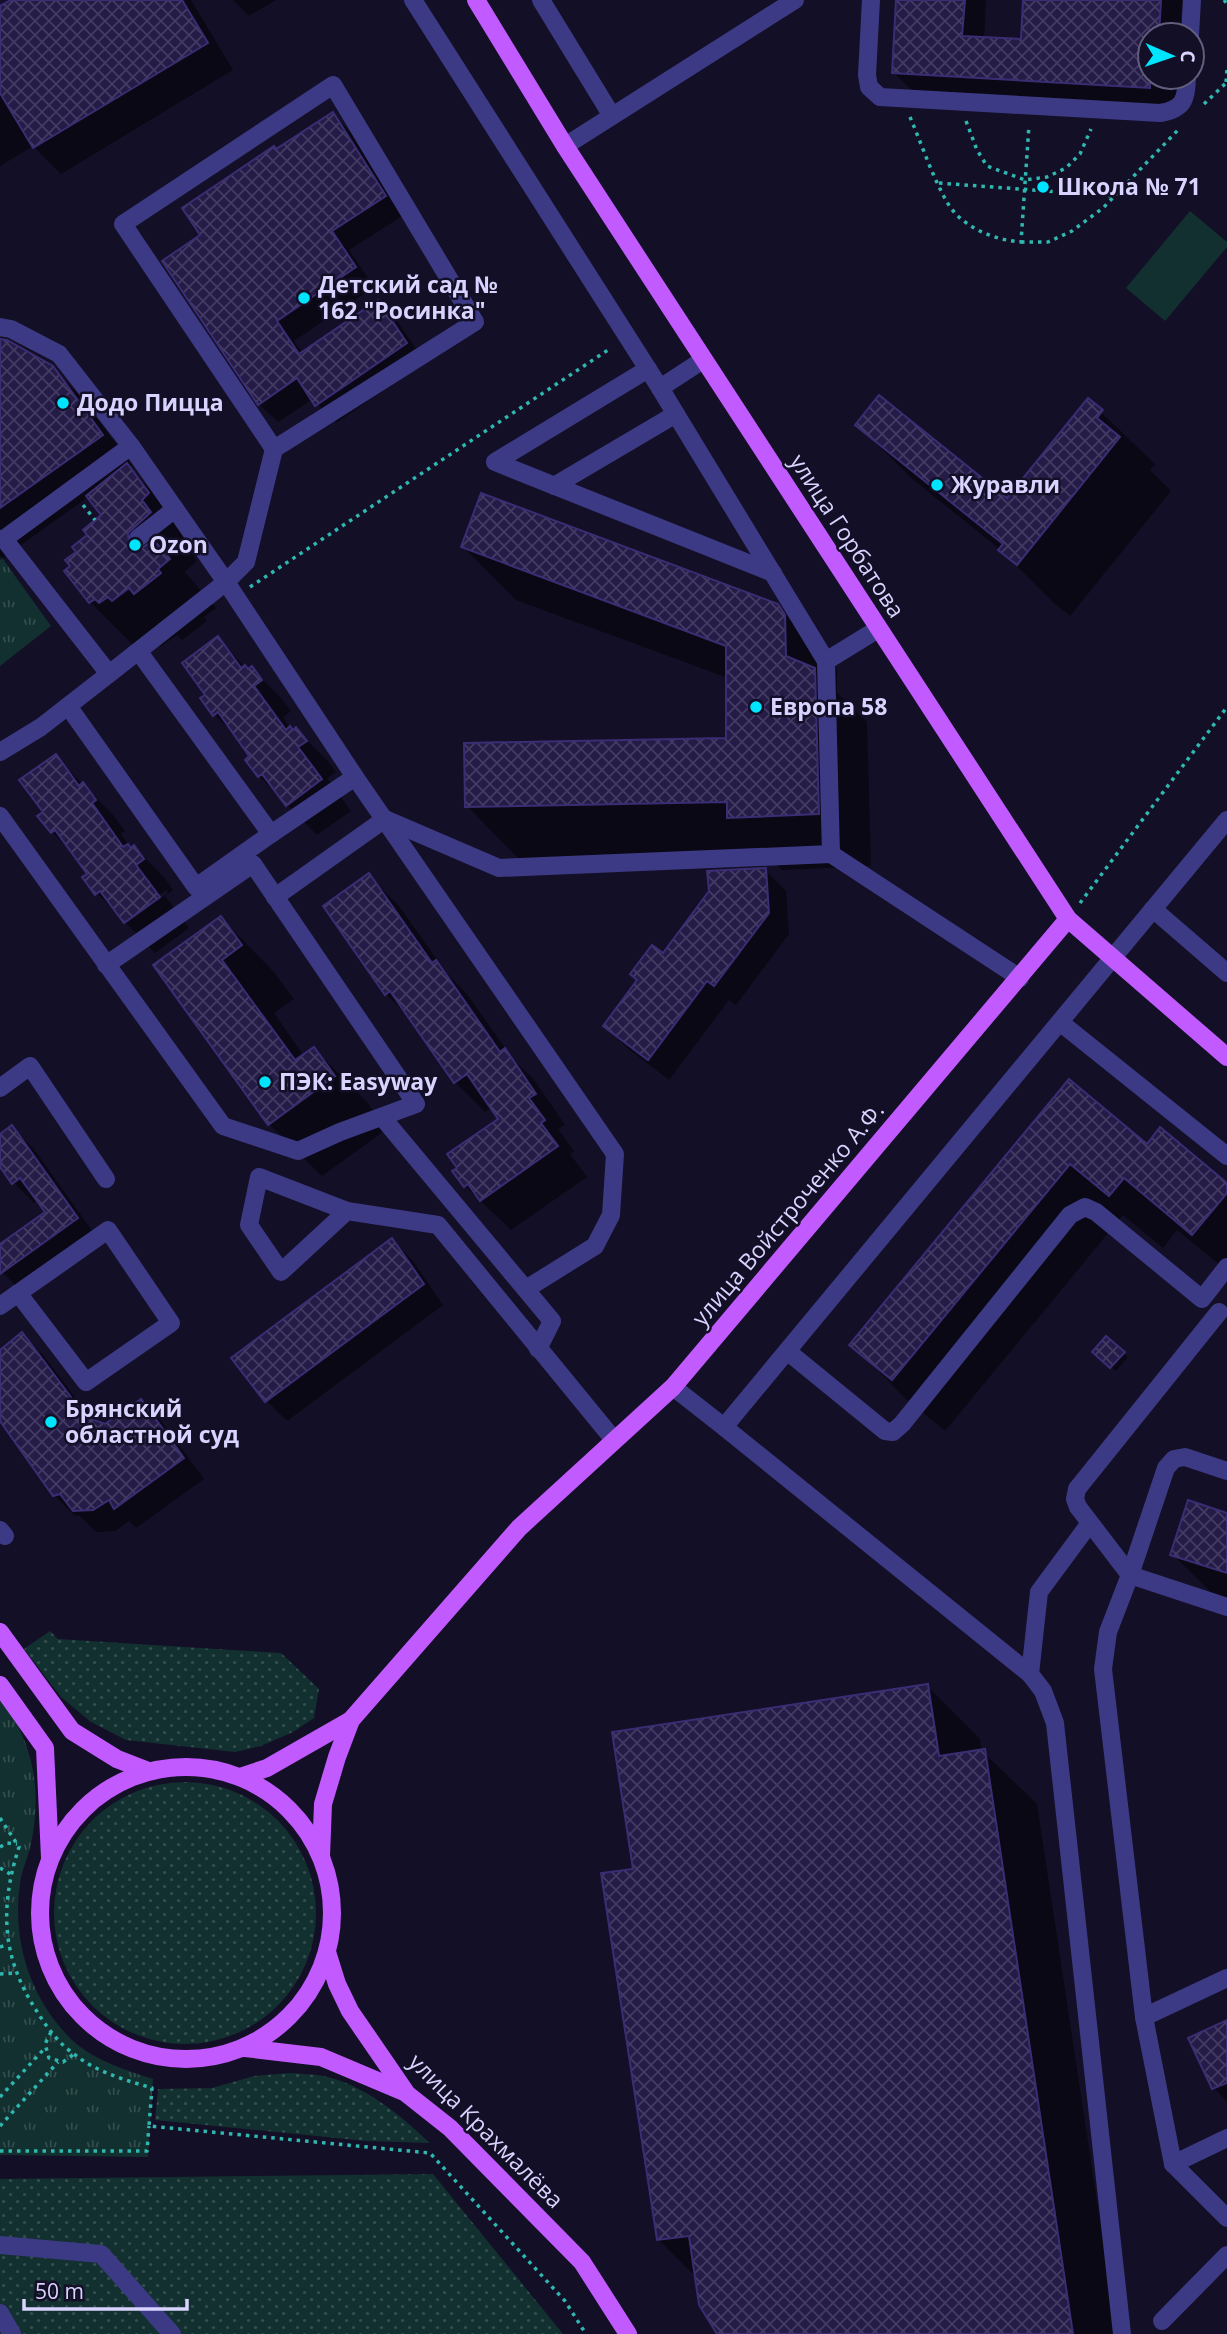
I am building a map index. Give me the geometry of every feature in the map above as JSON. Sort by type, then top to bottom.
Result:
[{"type":"main road","name":"улица Горбатова","points":[[476,0],[565,146],[1068,919],[1227,1057]]},
{"type":"main road","name":"улица Войстроченко А.Ф.","points":[[351,1720],[519,1528],[673,1387],[1068,919]]},
{"type":"main road","points":[[0,1632],[72,1731],[117,1759],[148,1771]]},
{"type":"main road","name":"улица Крахмалёва","points":[[0,1685],[45,1748],[50,1858]]},
{"type":"main road","points":[[240,1777],[267,1768],[351,1720]]},
{"type":"main road","points":[[321,1856],[323,1804],[351,1720]]},
{"type":"main road","name":"улица Крахмалёва","points":[[194,1766],[240,1777],[272,1794],[298,1819],[321,1856],[332,1903],[327,1952],[315,1983],[297,2009],[273,2031],[245,2048],[205,2059],[172,2059],[139,2052],[108,2037],[82,2016],[56,1979],[47,1959],[40,1925],[41,1891],[50,1858],[74,1820],[97,1796],[148,1771],[194,1766]]},
{"type":"main road","name":"улица Крахмалёва","points":[[327,1952],[337,1984],[350,2011],[407,2094],[450,2128],[582,2262],[628,2334]]},
{"type":"main road","points":[[245,2048],[321,2057],[407,2094]]},
{"type":"lane","points":[[412,0],[660,388],[826,661],[831,854]]},
{"type":"lane","points":[[541,0],[612,116]]},
{"type":"lane","points":[[565,146],[795,0]]},
{"type":"lane","points":[[871,0],[867,75],[869,87],[880,97],[1160,113],[1174,111],[1183,103],[1185,91]]},
{"type":"lane","points":[[1190,21],[1192,0]]},
{"type":"lane","points":[[0,752],[41,727],[138,652],[231,590],[246,562],[274,449],[475,321],[333,85],[123,224],[274,449]]},
{"type":"lane","points":[[0,327],[10,329],[59,354],[131,446],[615,1154],[611,1215],[595,1246],[526,1289]]},
{"type":"lane","points":[[660,388],[703,360]]},
{"type":"lane","points":[[648,369],[495,462],[773,573]]},
{"type":"lane","points":[[554,486],[676,414]]},
{"type":"lane","points":[[109,674],[2,539],[131,446]]},
{"type":"lane","points":[[138,538],[175,509]]},
{"type":"lane","points":[[826,661],[878,629]]},
{"type":"lane","points":[[138,652],[271,834]]},
{"type":"lane","points":[[68,706],[196,887],[355,777]]},
{"type":"lane","points":[[0,816],[106,964],[223,1126],[298,1151],[416,1104],[253,864],[106,964]]},
{"type":"lane","points":[[385,819],[499,869],[831,854],[1020,978]]},
{"type":"lane","points":[[275,897],[385,819]]},
{"type":"lane","points":[[724,1427],[1061,1024],[1227,820]]},
{"type":"lane","points":[[1153,909],[1227,973]]},
{"type":"lane","points":[[1061,1024],[1227,1156]]},
{"type":"lane","points":[[0,1088],[30,1066],[106,1179]]},
{"type":"lane","points":[[382,1116],[552,1321],[538,1349]]},
{"type":"lane","points":[[347,1211],[281,1272],[249,1225],[259,1177],[347,1211],[438,1225],[614,1440]]},
{"type":"lane","points":[[788,1351],[885,1431],[893,1432],[1070,1215],[1085,1207],[1096,1212],[1223,1315],[1077,1489],[1075,1499],[1078,1507],[1130,1575],[1227,1607]]},
{"type":"lane","points":[[0,1306],[18,1293],[108,1230],[171,1323],[86,1382],[18,1293]]},
{"type":"lane","points":[[1202,1299],[1227,1267]]},
{"type":"lane","points":[[673,1387],[1030,1674],[1043,1690],[1055,1723],[1122,2334]]},
{"type":"lane","points":[[1227,1471],[1185,1457],[1174,1459],[1166,1468],[1108,1632],[1103,1669],[1144,2017],[1173,2164],[1227,2218]]},
{"type":"lane","points":[[1030,1674],[1039,1592],[1090,1523]]},
{"type":"lane","points":[[1144,2017],[1227,1978]]},
{"type":"lane","points":[[1173,2164],[1227,2138]]},
{"type":"lane","points":[[0,2245],[101,2254],[172,2334]]},
{"type":"lane","points":[[1162,2321],[1227,2255]]},
{"type":"lane","points":[[0,2313],[12,2334]]},
{"type":"path","points":[[1224,0],[1227,4]]},
{"type":"path","points":[[1199,109],[1227,82],[1227,69]]},
{"type":"path","points":[[902,98],[948,204],[971,226],[1001,240],[1048,242],[1072,231],[1102,208],[1180,128]]},
{"type":"path","points":[[967,102],[966,125],[987,166],[1025,180],[1047,177],[1066,168],[1080,154],[1090,133],[1094,109]]},
{"type":"path","points":[[1021,242],[1030,106]]},
{"type":"path","points":[[939,183],[1113,196]]},
{"type":"path","points":[[231,590],[628,337]]},
{"type":"path","points":[[1068,919],[1227,707]]},
{"type":"path","points":[[0,1818],[19,1847],[11,1874],[6,1914],[8,1944],[29,2000],[51,2032],[74,2054],[116,2077],[152,2088],[147,2151],[0,2151]]},
{"type":"path","points":[[1,1845],[18,1844]]},
{"type":"path","points":[[0,1868],[11,1874]]},
{"type":"path","points":[[0,1947],[8,1944]]},
{"type":"path","points":[[0,1973],[17,1973]]},
{"type":"path","points":[[0,2097],[44,2049],[51,2032]]},
{"type":"path","points":[[44,2049],[49,2058],[58,2062]]},
{"type":"path","points":[[0,2126],[58,2062],[67,2060],[74,2054]]},
{"type":"path","points":[[149,2126],[430,2152],[565,2301],[586,2334]]},
{"type":"green space","points":[[1190,211],[1227,242],[1227,247],[1165,321],[1126,288]]},
{"type":"green space","points":[[0,555],[51,626],[0,666]]},
{"type":"green space","points":[[50,1631],[58,1639],[281,1653],[319,1689],[314,1718],[293,1732],[261,1746],[235,1752],[126,1740],[91,1722],[61,1697],[24,1649]]},
{"type":"green space","points":[[0,1697],[12,1714],[28,1750],[35,1788],[34,1828],[21,1880],[18,1905],[21,1945],[26,1965],[43,2003],[76,2044],[108,2062],[153,2079],[148,2157],[0,2155]]},
{"type":"green space","points":[[185,1782],[211,1785],[235,1792],[258,1804],[278,1820],[294,1840],[306,1863],[313,1887],[316,1913],[313,1939],[306,1963],[294,1986],[278,2006],[258,2022],[235,2034],[211,2041],[185,2044],[159,2041],[135,2034],[112,2022],[92,2006],[76,1986],[64,1963],[57,1939],[54,1913],[57,1887],[64,1863],[76,1840],[92,1820],[112,1804],[135,1792],[159,1785]]},
{"type":"green space","points":[[290,2073],[323,2076],[353,2086],[381,2102],[430,2143],[366,2141],[155,2120],[158,2089],[212,2088],[254,2076]]},
{"type":"green space","points":[[433,2174],[563,2334],[0,2334],[0,2179]]},
{"type":"building","points":[[11,0],[182,0],[208,43],[33,148],[0,93],[0,6]]},
{"type":"building","points":[[896,0],[965,0],[962,36],[1021,39],[1023,0],[1161,0],[1160,21],[1136,21],[1136,87],[892,73]]},
{"type":"building","points":[[333,112],[386,196],[332,231],[356,267],[277,321],[299,354],[378,300],[407,343],[315,406],[297,378],[258,405],[162,261],[200,235],[182,208],[274,146],[276,149]]},
{"type":"building","points":[[0,339],[7,340],[53,366],[103,435],[0,508]]},
{"type":"building","points":[[879,395],[1007,498],[1088,398],[1103,410],[1097,418],[1120,437],[1017,565],[998,550],[1003,544],[855,425]]},
{"type":"building","points":[[127,463],[149,493],[142,500],[151,512],[128,533],[129,544],[134,549],[140,549],[154,540],[170,559],[158,569],[161,573],[134,594],[129,588],[112,601],[108,597],[99,603],[95,599],[89,603],[64,571],[70,566],[65,560],[76,552],[72,547],[87,535],[83,530],[101,515],[86,496]]},
{"type":"building","points":[[481,493],[778,604],[785,615],[786,656],[815,668],[819,814],[727,818],[727,802],[465,807],[464,743],[726,738],[726,646],[461,547]]},
{"type":"building","points":[[218,636],[241,668],[245,665],[248,669],[252,666],[262,680],[254,686],[286,730],[290,726],[293,730],[296,727],[307,741],[298,747],[322,779],[286,806],[262,774],[258,777],[245,760],[249,756],[218,712],[213,716],[200,698],[205,695],[182,663]]},
{"type":"building","points":[[56,754],[79,786],[83,782],[96,800],[92,803],[123,847],[128,844],[131,848],[134,845],[144,859],[136,865],[160,897],[124,923],[100,891],[95,895],[82,877],[87,874],[55,830],[51,833],[37,816],[43,812],[19,780]]},
{"type":"building","points":[[766,868],[769,913],[714,986],[707,981],[648,1060],[603,1026],[637,980],[630,974],[652,945],[663,953],[709,891],[707,871]]},
{"type":"building","points":[[369,873],[432,963],[436,960],[500,1052],[505,1048],[536,1094],[529,1098],[545,1120],[541,1123],[558,1146],[480,1201],[468,1184],[464,1187],[452,1171],[457,1168],[447,1154],[498,1119],[467,1074],[454,1083],[390,991],[385,995],[323,906]]},
{"type":"building","points":[[221,916],[242,945],[222,960],[295,1060],[314,1047],[335,1076],[268,1125],[153,965]]},
{"type":"building","points":[[1069,1079],[1147,1144],[1160,1127],[1227,1183],[1227,1193],[1192,1235],[1124,1178],[1109,1196],[1070,1164],[892,1380],[849,1345]]},
{"type":"building","points":[[12,1125],[78,1218],[0,1274],[0,1244],[45,1212],[20,1178],[12,1184],[0,1167],[0,1134]]},
{"type":"building","points":[[392,1238],[424,1284],[265,1402],[231,1358]]},
{"type":"building","name":"Брянский областной суд","points":[[22,1332],[86,1417],[105,1424],[141,1399],[184,1458],[114,1509],[109,1500],[93,1510],[73,1511],[60,1494],[53,1496],[0,1421],[0,1350]]},
{"type":"building","points":[[1106,1336],[1125,1352],[1110,1368],[1092,1352]]},
{"type":"building","points":[[1188,1500],[1227,1513],[1227,1573],[1170,1555]]},
{"type":"building","points":[[928,1684],[939,1756],[985,1749],[1073,2334],[717,2334],[699,2305],[689,2236],[657,2240],[601,1873],[633,1869],[612,1732]]},
{"type":"building","points":[[1227,2020],[1227,2083],[1212,2089],[1188,2038]]},
{"type":"place","name":"Школа № 71","points":[[1043,187]]},
{"type":"place","name":"Детский сад № 162 \"Росинка\"","points":[[304,298]]},
{"type":"place","name":"Додо Пицца","points":[[63,403]]},
{"type":"place","name":"Журавли","points":[[937,485]]},
{"type":"place","name":"Ozon","points":[[135,545]]},
{"type":"place","name":"Европа 58","points":[[756,707]]},
{"type":"place","name":"ПЭК: Easyway","points":[[265,1082]]},
{"type":"place","name":"Брянский областной суд","points":[[51,1422]]}]
